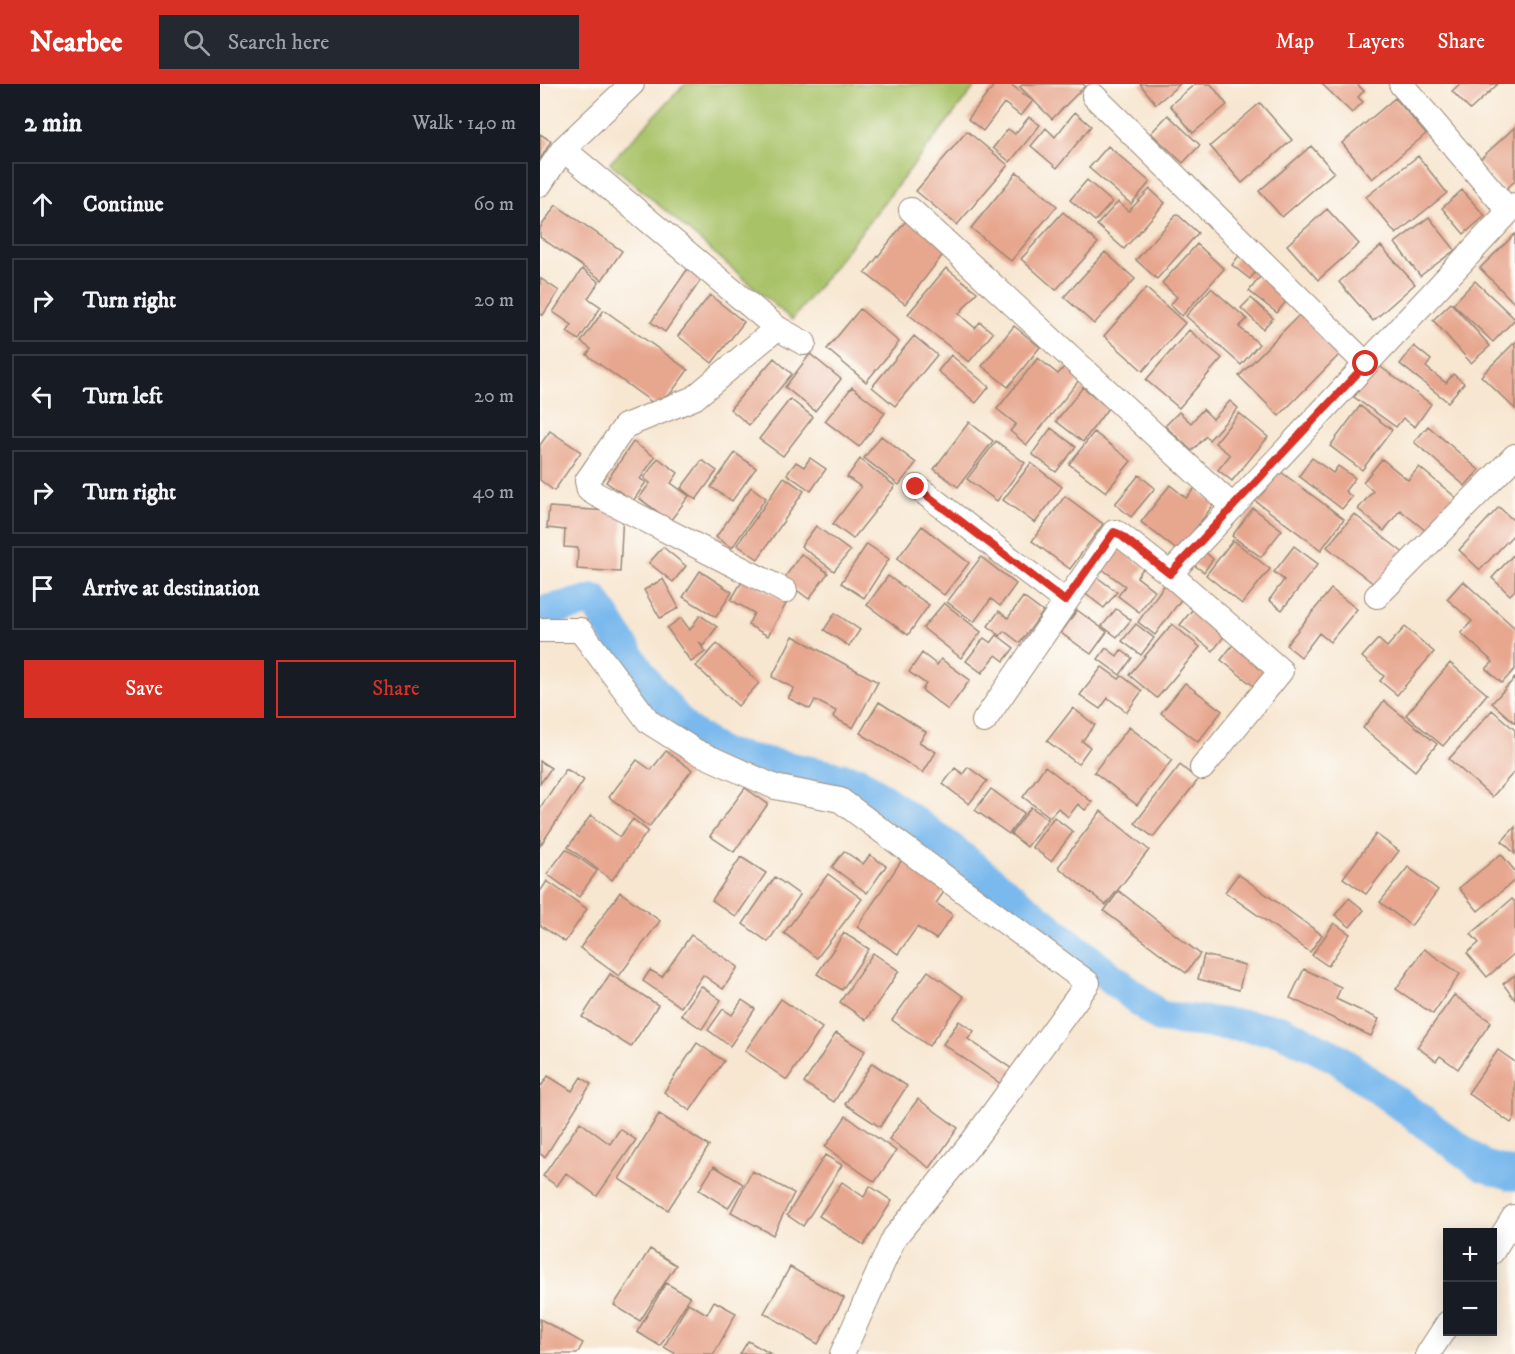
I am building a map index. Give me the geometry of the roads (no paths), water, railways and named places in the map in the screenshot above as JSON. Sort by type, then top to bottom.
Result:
[{"type":"street","points":[[540,184],[563,149],[632,84]]},
{"type":"street","points":[[1170,574],[1512,208],[1401,84]]},
{"type":"street","points":[[1094,96],[1366,364]]},
{"type":"street","points":[[563,149],[777,328],[804,343]]},
{"type":"street","points":[[911,210],[1233,507]]},
{"type":"street","points":[[777,328],[694,398],[625,426],[587,481],[589,490],[597,495],[785,591]]},
{"type":"street","points":[[1377,596],[1515,456]]},
{"type":"street","points":[[916,487],[1065,601]]},
{"type":"street","points":[[984,721],[1114,532],[1170,574],[1281,670],[1202,768]]},
{"type":"street","points":[[540,630],[580,630],[649,722],[695,751],[775,787],[840,800],[1088,983],[973,1141],[894,1238],[842,1354]]},
{"type":"street","points":[[1497,1244],[1514,1217]]},
{"type":"street","points":[[1428,1354],[1443,1331]]},
{"type":"waterway","points":[[540,612],[594,600],[645,681],[685,729],[722,754],[859,782],[950,848],[1160,1017],[1280,1030],[1337,1058],[1483,1166],[1515,1175]]}]
